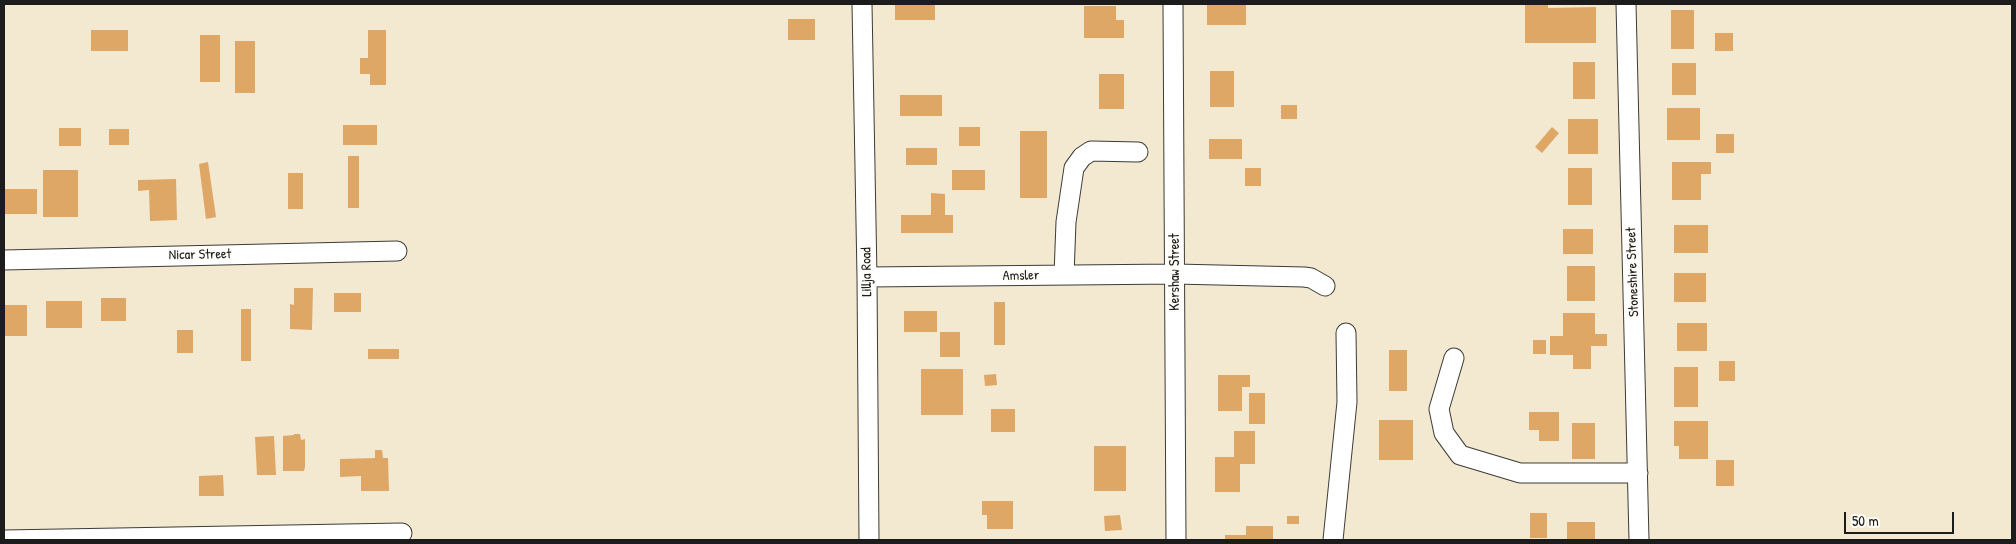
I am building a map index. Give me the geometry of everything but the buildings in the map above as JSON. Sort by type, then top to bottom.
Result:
[{"type":"street","name":"Lillja Road","points":[[862,4],[869,540]]},
{"type":"street","name":"Kershaw Street","points":[[1174,4],[1176,540]]},
{"type":"street","name":"Stoneshire Street","points":[[1626,4],[1639,540]]},
{"type":"street","points":[[1064,275],[1066,222],[1074,168],[1082,157],[1091,151],[1138,152]]},
{"type":"street","name":"Nicar Street","points":[[4,260],[397,251]]},
{"type":"street","name":"Amsler","points":[[867,277],[1175,274],[1304,277],[1311,278],[1325,286]]},
{"type":"street","points":[[1333,540],[1348,402],[1346,333]]},
{"type":"street","points":[[1454,358],[1439,409],[1444,433],[1460,455],[1520,473],[1638,473]]},
{"type":"street","points":[[4,540],[402,533]]}]
